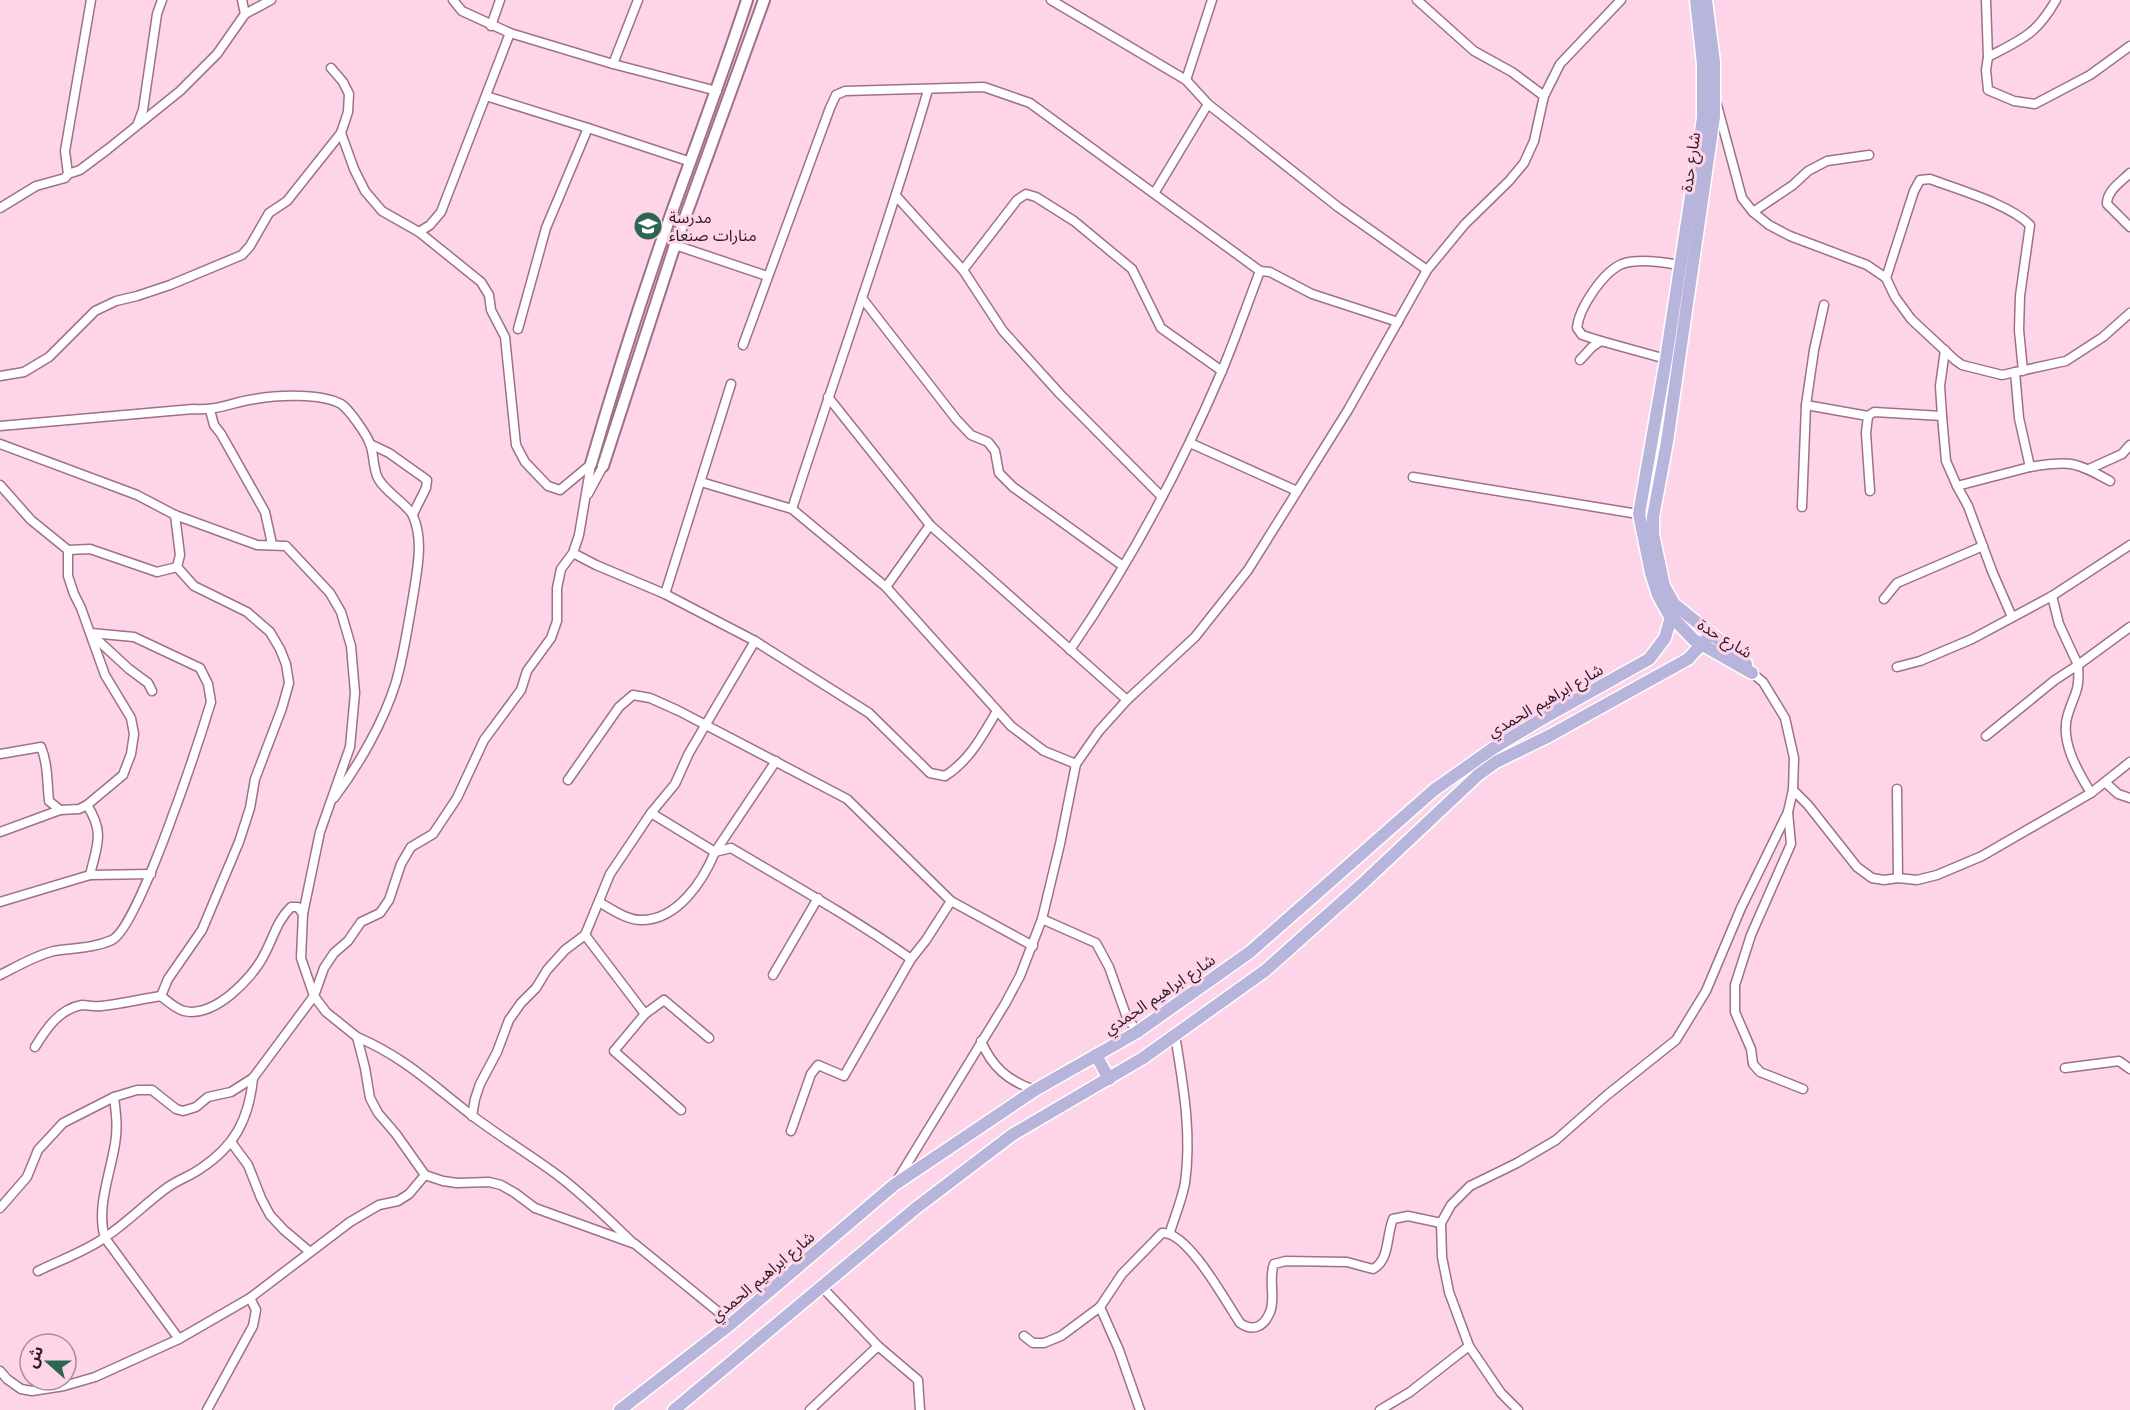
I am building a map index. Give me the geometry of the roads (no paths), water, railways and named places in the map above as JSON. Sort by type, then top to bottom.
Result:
[{"type":"main road","name":"شارع حدة","points":[[1696,0],[1715,97],[1708,118]]},
{"type":"main road","name":"شارع حدة","points":[[1706,0],[1708,118],[1685,266],[1639,514],[1651,573],[1663,604],[1671,617],[1684,632],[1702,645],[1752,673]]},
{"type":"main road","name":"شارع حدة","points":[[1685,266],[1667,442],[1653,517],[1653,534],[1667,593],[1679,609],[1740,658],[1752,673]]},
{"type":"main road","name":"شارع ابراهيم الحمدي","points":[[620,1410],[732,1323],[894,1185],[1035,1090],[1137,1032],[1250,952],[1434,790],[1492,749],[1649,659],[1665,638],[1671,617]]},
{"type":"main road","name":"شارع ابراهيم الحمدي","points":[[674,1410],[916,1208],[1012,1135],[1109,1079],[1266,970],[1446,807],[1478,775],[1496,762],[1688,659],[1711,634]]},
{"type":"main road","points":[[1688,659],[1711,656],[1731,661]]},
{"type":"main road","points":[[1540,720],[1549,735]]},
{"type":"main road","points":[[1434,790],[1446,807]]},
{"type":"main road","points":[[1096,1055],[1109,1079]]},
{"type":"street","points":[[68,174],[65,151],[91,0]]},
{"type":"street","points":[[136,125],[143,111],[157,14],[162,0]]},
{"type":"street","points":[[242,0],[245,14]]},
{"type":"street","points":[[0,208],[36,186],[80,170],[180,91],[217,54],[245,14],[271,0]]},
{"type":"street","points":[[453,0],[462,11],[510,33],[613,64],[717,91]]},
{"type":"street","points":[[491,26],[500,0]]},
{"type":"street","points":[[613,64],[638,0]]},
{"type":"street","points":[[0,1208],[27,1177],[38,1150],[63,1123],[114,1097],[137,1090],[152,1090],[176,1109],[183,1111],[196,1107],[208,1097],[231,1092],[253,1078],[315,996],[324,969],[334,953],[348,940],[361,922],[380,914],[389,900],[401,864],[411,847],[433,834],[457,798],[484,740],[521,690],[527,670],[551,638],[557,621],[557,588],[561,568],[573,553],[579,535],[591,464],[609,401],[747,0]]},
{"type":"street","points":[[584,502],[603,466],[675,245],[764,0]]},
{"type":"street","points":[[1051,0],[1186,80],[1208,104],[1338,207],[1427,270]]},
{"type":"street","points":[[1186,80],[1212,0]]},
{"type":"street","points":[[1417,0],[1474,51],[1512,72],[1544,96]]},
{"type":"street","points":[[894,1185],[1005,1004],[1033,946],[1060,844],[1076,764],[1099,731],[1127,700],[1195,637],[1248,570],[1348,410],[1427,270],[1465,224],[1509,182],[1524,163],[1534,141],[1544,96],[1560,64],[1621,0]]},
{"type":"street","points":[[1986,0],[1988,90],[2014,101],[2035,104],[2090,75],[2130,46]]},
{"type":"street","points":[[1988,57],[2034,31],[2045,19],[2056,0]]},
{"type":"street","points":[[420,232],[430,225],[441,212],[510,33]]},
{"type":"street","points":[[0,376],[24,372],[49,357],[94,311],[116,301],[170,285],[242,255],[269,213],[287,201],[341,133],[348,112],[349,94],[343,82],[331,68]]},
{"type":"street","points":[[743,345],[836,95],[845,91],[984,87],[1030,103],[1155,192],[1260,271],[1270,272],[1312,294],[1398,322]]},
{"type":"street","points":[[792,509],[828,396],[897,197],[928,90]]},
{"type":"street","points":[[486,96],[691,162]]},
{"type":"street","points":[[1715,97],[1742,198],[1753,212],[1769,225],[1790,237],[1867,265],[1886,278],[1895,297],[1911,319],[1962,365],[2002,375],[2066,361],[2103,337],[2130,313]]},
{"type":"street","points":[[1155,192],[1208,104]]},
{"type":"street","points":[[518,329],[546,228],[588,128]]},
{"type":"street","points":[[341,133],[365,191],[382,211],[420,232],[481,282],[489,295],[491,310],[505,337],[516,445],[525,462],[548,486],[561,490],[591,464]]},
{"type":"street","points":[[1753,212],[1793,185],[1808,171],[1827,161],[1869,155]]},
{"type":"street","points":[[2130,173],[2109,192],[2107,198],[2108,204],[2130,227]]},
{"type":"street","points":[[1886,278],[1914,191],[1920,180],[1930,179],[2021,216],[2030,225],[2020,296],[2019,330],[2019,418],[2030,467]]},
{"type":"street","points":[[963,270],[1017,200],[1026,194],[1036,197],[1074,221],[1132,269],[1161,328],[1222,371]]},
{"type":"street","points":[[897,197],[963,270],[1003,331],[1060,394],[1162,497]]},
{"type":"street","points":[[675,245],[767,276]]},
{"type":"street","points":[[1666,359],[1601,342],[1582,335],[1577,328],[1587,299],[1604,279],[1622,264],[1642,262],[1685,266]]},
{"type":"street","points":[[1070,650],[1099,608],[1190,443],[1222,371],[1260,271]]},
{"type":"street","points":[[862,298],[956,418],[971,435],[988,442],[995,451],[999,473],[1013,487],[1123,566]]},
{"type":"street","points":[[1802,507],[1806,405],[1814,350],[1824,305]]},
{"type":"street","points":[[1580,360],[1592,347],[1601,342]]},
{"type":"street","points":[[1945,350],[1941,386],[1946,461],[1968,506],[2012,617]]},
{"type":"street","points":[[666,594],[731,384]]},
{"type":"street","points":[[0,426],[193,409],[210,410],[256,399],[298,396],[328,399],[343,405],[370,444],[378,478],[398,502],[413,514],[419,539],[417,572],[404,649],[395,684],[366,747],[333,798]]},
{"type":"street","points":[[828,396],[930,525],[1127,700]]},
{"type":"street","points":[[1806,405],[1868,416],[1874,412],[1942,416]]},
{"type":"street","points":[[210,410],[214,424],[265,512],[272,544]]},
{"type":"street","points":[[1868,416],[1866,433],[1870,491]]},
{"type":"street","points":[[1190,443],[1297,491]]},
{"type":"street","points":[[0,444],[137,495],[175,515],[257,545],[286,546],[330,593],[341,612],[351,646],[355,693],[350,747],[320,832],[303,914],[301,958],[315,996],[326,1012],[357,1036],[403,1060],[472,1116],[560,1177],[585,1197],[634,1244],[732,1323]]},
{"type":"street","points":[[370,444],[389,453],[427,480],[426,488],[413,514]]},
{"type":"street","points":[[2089,469],[2122,454],[2130,446]]},
{"type":"street","points":[[1957,486],[2055,462],[2080,464],[2110,481]]},
{"type":"street","points":[[1413,477],[1653,517]]},
{"type":"street","points":[[701,482],[792,509],[886,587],[1011,726],[1044,751],[1076,764]]},
{"type":"street","points":[[0,485],[31,520],[68,550],[90,549],[157,572],[177,567]]},
{"type":"street","points":[[175,515],[180,555],[177,567]]},
{"type":"street","points":[[886,587],[930,525]]},
{"type":"street","points":[[1897,667],[1920,661],[1972,639],[2052,596],[2130,545]]},
{"type":"street","points":[[1884,599],[1897,584],[1983,546]]},
{"type":"street","points":[[0,832],[60,810],[79,809],[87,805],[123,776],[131,754],[134,734],[131,718],[105,675],[91,633],[74,594],[68,576],[68,550]]},
{"type":"street","points":[[573,553],[666,594],[755,641],[869,713],[930,772],[945,776],[957,768],[970,755],[998,711]]},
{"type":"street","points":[[161,996],[168,979],[202,930],[239,842],[250,808],[255,778],[282,708],[289,683],[283,656],[270,632],[247,612],[194,586],[177,567]]},
{"type":"street","points":[[2052,596],[2059,624],[2078,665],[2079,686],[2067,717],[2068,742],[2075,766],[2091,793]]},
{"type":"street","points":[[1986,736],[2055,680],[2130,627]]},
{"type":"street","points":[[91,633],[129,669],[148,683],[152,691]]},
{"type":"street","points":[[0,975],[52,952],[83,948],[114,939],[130,917],[151,874],[211,702],[200,668],[134,637],[91,633]]},
{"type":"street","points":[[472,1116],[480,1084],[497,1052],[509,1020],[536,988],[547,970],[565,950],[585,935],[610,874],[651,813],[675,784],[689,753],[707,726],[755,641]]},
{"type":"street","points":[[1518,1410],[1501,1393],[1469,1346],[1449,1292],[1442,1257],[1441,1223],[1451,1205],[1470,1186],[1517,1163],[1556,1140],[1607,1095],[1676,1040],[1706,991],[1741,908],[1788,812],[1793,790],[1794,758],[1785,718],[1763,682],[1752,673]]},
{"type":"street","points":[[568,780],[620,707],[633,695],[650,698],[680,711],[848,799],[951,901],[1033,946]]},
{"type":"street","points":[[1,751],[41,747],[46,761],[49,801],[60,810]]},
{"type":"street","points":[[599,902],[640,921],[658,917],[681,904],[708,869],[715,852],[776,761]]},
{"type":"street","points":[[1793,790],[1808,805],[1857,867],[1872,878],[1917,880],[1937,875],[1982,856],[2091,793],[2130,762]]},
{"type":"street","points":[[2106,783],[2118,794],[2130,798]]},
{"type":"street","points":[[1897,789],[1898,878]]},
{"type":"street","points":[[87,805],[96,820],[99,837],[90,875]]},
{"type":"street","points":[[1788,812],[1791,844],[1786,860],[1751,935],[1736,985],[1736,1012],[1751,1049],[1753,1064],[1760,1072],[1803,1089]]},
{"type":"street","points":[[651,813],[715,852],[731,848],[818,898],[911,959]]},
{"type":"street","points":[[0,902],[90,875],[151,874]]},
{"type":"street","points":[[773,975],[818,898]]},
{"type":"street","points":[[791,1131],[811,1074],[818,1065],[844,1076],[911,959],[951,901]]},
{"type":"street","points":[[34,1047],[61,1013],[74,1007],[98,1006],[161,996],[185,1011],[202,1010],[216,1005],[244,984],[251,975],[264,957],[281,917],[291,907],[298,907],[303,914]]},
{"type":"street","points":[[1042,919],[1096,943],[1109,967],[1126,1015],[1137,1032]]},
{"type":"street","points":[[585,935],[645,1014]]},
{"type":"street","points":[[681,1110],[614,1051],[645,1014],[664,1000],[709,1038]]},
{"type":"street","points":[[1170,1232],[1184,1184],[1188,1131],[1175,1035]]},
{"type":"street","points":[[357,1036],[370,1098],[378,1113],[425,1175],[457,1183],[489,1182],[501,1185],[515,1192],[535,1208],[634,1244]]},
{"type":"street","points":[[981,1041],[996,1067],[1014,1081],[1035,1090]]},
{"type":"street","points":[[2065,1068],[2119,1061],[2130,1069]]},
{"type":"street","points":[[38,1271],[105,1238],[168,1187],[201,1168],[231,1142],[246,1117],[253,1078]]},
{"type":"street","points":[[114,1097],[117,1121],[116,1141],[101,1212],[101,1227],[105,1238],[179,1339]]},
{"type":"street","points":[[231,1142],[248,1165],[270,1215],[309,1252]]},
{"type":"street","points":[[0,1371],[21,1389],[32,1391],[64,1386],[95,1377],[179,1339],[250,1298],[350,1222],[379,1204],[398,1201],[409,1194],[425,1175]]},
{"type":"street","points":[[1024,1336],[1033,1343],[1054,1340],[1100,1307],[1122,1274],[1157,1236],[1170,1232],[1182,1239],[1240,1323],[1257,1328],[1271,1311],[1271,1277],[1274,1264],[1278,1262],[1347,1262],[1373,1269],[1384,1260],[1389,1227],[1393,1219],[1408,1216],[1441,1223]]},
{"type":"street","points":[[821,1286],[878,1346],[918,1380],[921,1410]]},
{"type":"street","points":[[207,1410],[253,1326],[256,1310],[250,1298]]},
{"type":"street","points":[[1100,1307],[1119,1350],[1140,1410]]},
{"type":"street","points":[[810,1410],[878,1346]]},
{"type":"street","points":[[1380,1410],[1410,1392],[1469,1346]]},
{"type":"place","name":"مدرسة منارات صنعاء","points":[[648,226]]}]
